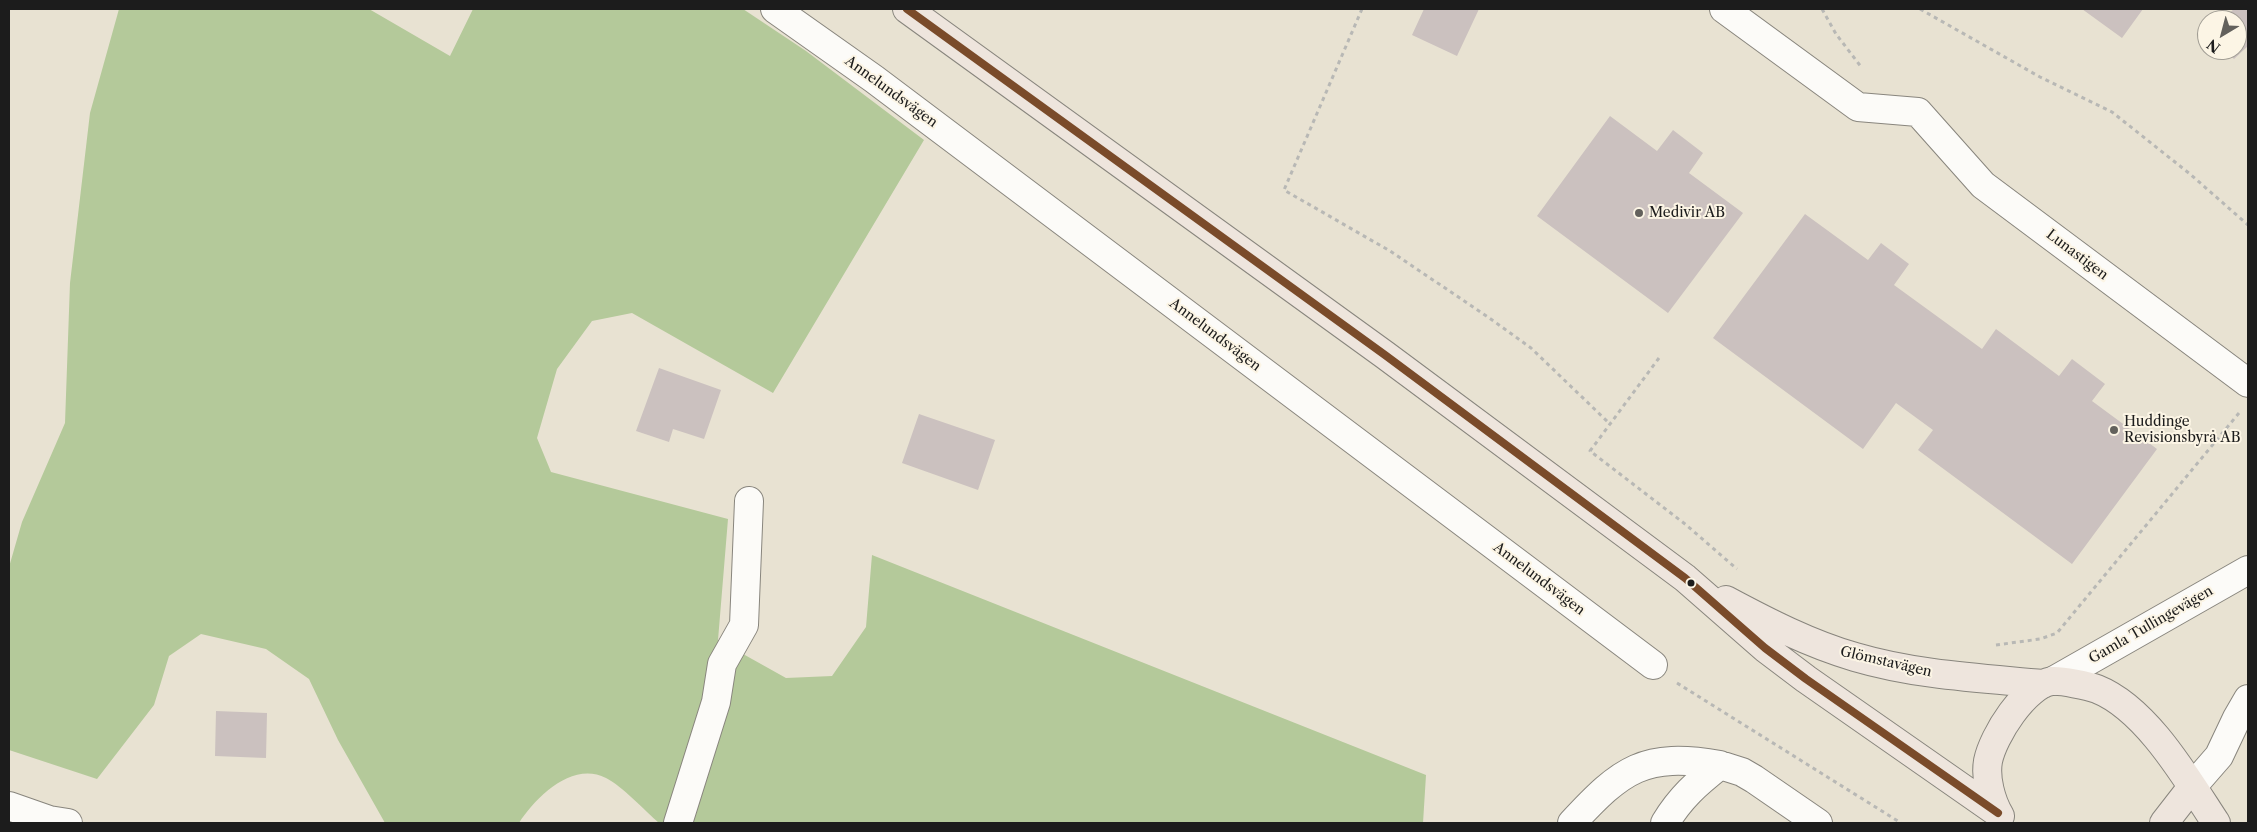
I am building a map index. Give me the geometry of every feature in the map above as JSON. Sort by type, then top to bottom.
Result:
[{"type":"main road","name":"Glömstavägen","points":[[907,9],[1377,349],[1685,578],[1765,648],[1806,679],[2002,818]]},
{"type":"main road","name":"Glömstavägen","points":[[1685,578],[1770,624],[1855,657],[1916,672],[2096,688],[2120,702],[2144,722],[2216,823]]},
{"type":"main road","name":"Glömstavägen","points":[[2002,818],[1988,783],[1988,761],[1994,742],[2005,722],[2026,696],[2048,683]]},
{"type":"main road","points":[[2164,823],[2192,787]]},
{"type":"street","name":"Annelundsvägen","points":[[775,9],[874,79],[1653,665]]},
{"type":"street","points":[[1724,9],[1858,107]]},
{"type":"street","name":"Lunastigen","points":[[1858,107],[1918,112],[1983,185],[2245,396]]},
{"type":"street","points":[[678,823],[716,702],[722,664],[744,625],[749,501]]},
{"type":"street","name":"Gamla Tullingevägen","points":[[2048,683],[2248,570]]},
{"type":"street","points":[[2192,787],[2219,756],[2248,699]]},
{"type":"street","points":[[1572,823],[1602,790],[1633,769],[1664,761],[1683,760],[1720,765],[1742,772],[1754,778],[1818,823]]},
{"type":"street","points":[[1665,823],[1679,801],[1696,783],[1720,765]]},
{"type":"street","points":[[9,806],[49,820],[68,823]]},
{"type":"path","points":[[1362,9],[1284,190],[1390,252],[1488,316],[1531,348],[1610,424]]},
{"type":"path","points":[[1822,9],[1836,34],[1864,70],[1858,107]]},
{"type":"path","points":[[1920,9],[2040,77],[2112,112],[2190,174],[2248,225]]},
{"type":"path","points":[[1659,358],[1590,451],[1685,524],[1743,574]]},
{"type":"path","points":[[1991,646],[2040,639],[2057,633],[2245,396]]},
{"type":"path","points":[[1653,665],[1687,690],[1901,823]]},
{"type":"green space","points":[[119,9],[369,9],[450,56],[473,9],[743,9],[806,51],[924,140],[773,393],[632,313],[592,321],[557,369],[537,438],[551,472],[728,519],[718,640],[786,678],[832,676],[866,627],[872,555],[1426,775],[1423,823],[659,823],[619,787],[606,778],[593,774],[580,774],[556,784],[535,803],[519,823],[385,823],[338,740],[309,679],[266,649],[201,634],[169,656],[154,705],[97,779],[9,750],[9,567],[22,522],[65,423],[70,283],[90,113]]},
{"type":"building","points":[[1424,9],[1479,9],[1457,56],[1412,35]]},
{"type":"building","points":[[2082,9],[2143,9],[2122,38]]},
{"type":"building","points":[[2248,9],[2247,47],[2247,10],[2233,10]]},
{"type":"building","points":[[1610,116],[1657,151],[1673,130],[1703,153],[1689,173],[1743,213],[1668,313],[1537,216]]},
{"type":"building","points":[[1805,214],[1868,260],[1881,243],[1909,264],[1894,285],[1982,349],[1996,329],[2059,376],[2072,359],[2105,384],[2092,401],[2157,449],[2072,564],[1918,450],[1933,430],[1896,403],[1863,449],[1713,338]]},
{"type":"building","points":[[659,368],[721,390],[704,439],[673,429],[669,442],[636,431]]},
{"type":"building","points":[[919,414],[995,440],[978,490],[902,463]]},
{"type":"building","points":[[216,711],[267,713],[266,758],[215,756]]},
{"type":"transit line","points":[[907,9],[1385,355],[1685,578],[1765,648],[1806,679],[1998,813]]},
{"type":"place","name":"Medivir AB","points":[[1639,213]]},
{"type":"place","name":"Huddinge Revisionsbyrå AB","points":[[2114,430]]}]
